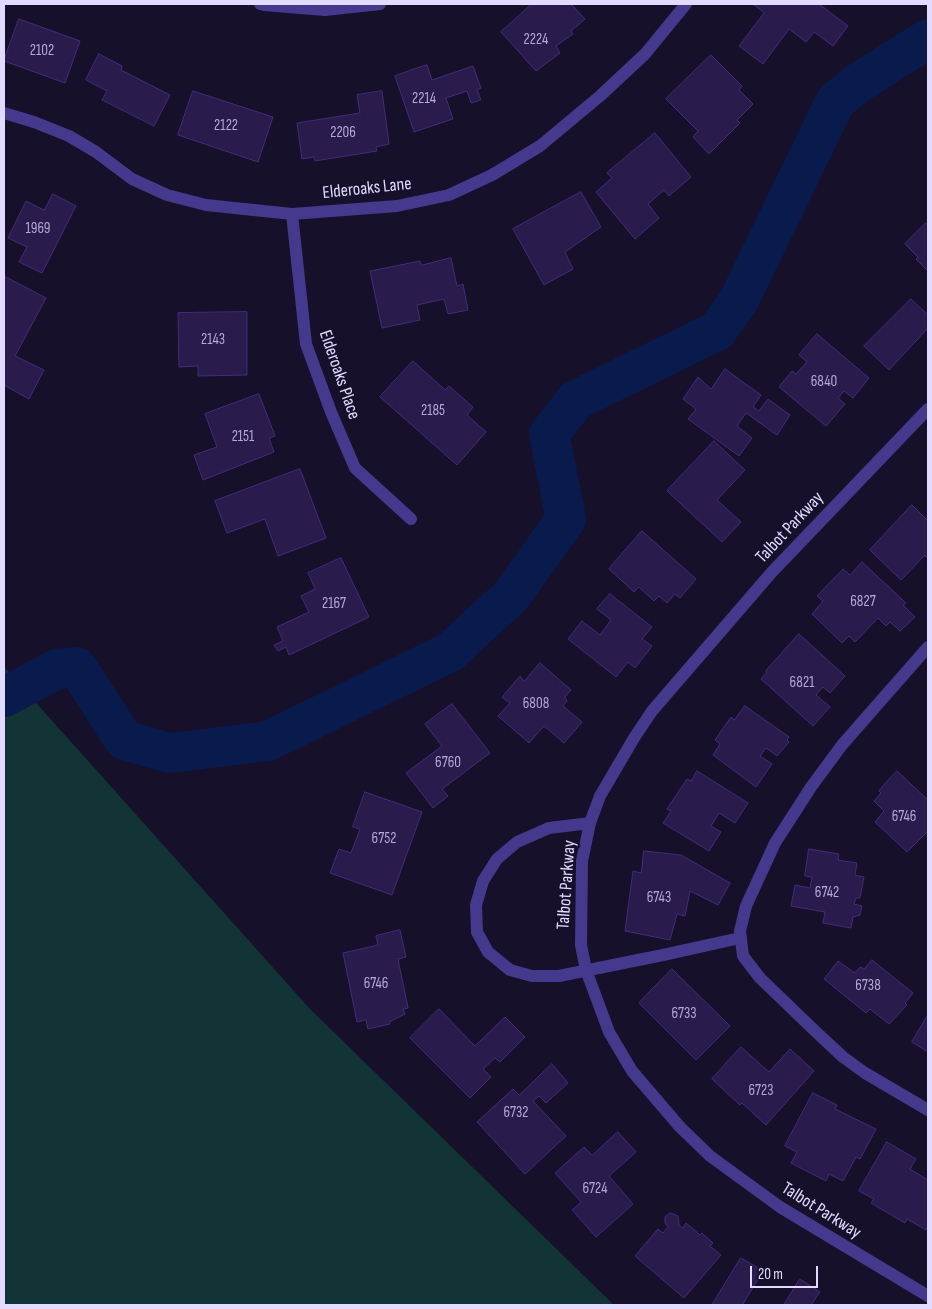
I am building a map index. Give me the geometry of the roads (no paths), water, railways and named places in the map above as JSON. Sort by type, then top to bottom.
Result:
[{"type":"street","points":[[260,4],[325,10],[380,4]]},
{"type":"street","name":"Elderoaks Lane","points":[[4,113],[34,122],[69,136],[96,152],[132,179],[167,195],[206,205],[292,214],[397,206],[449,195],[492,175],[540,146],[600,96],[645,54],[686,4]]},
{"type":"street","name":"Elderoaks Place","points":[[292,214],[306,344],[331,412],[355,468],[412,519]]},
{"type":"street","name":"Talbot Parkway","points":[[928,409],[772,572],[652,711],[634,738],[600,796],[590,823],[582,861],[581,945],[586,970],[608,1032],[632,1071],[680,1127],[710,1156],[780,1207],[928,1296]]},
{"type":"street","points":[[928,647],[842,745],[811,787],[780,834],[746,906],[740,931],[743,956],[760,978],[814,1030],[843,1057],[865,1073],[928,1110]]},
{"type":"street","points":[[590,823],[549,828],[517,842],[497,859],[483,882],[476,905],[477,932],[488,952],[510,970],[532,976],[559,976],[740,938]]},
{"type":"waterway","points":[[4,697],[57,669],[77,667],[124,740],[170,753],[268,741],[450,652],[511,596],[566,519],[549,434],[576,400],[717,331],[739,300],[835,102],[858,83],[928,39]]}]
